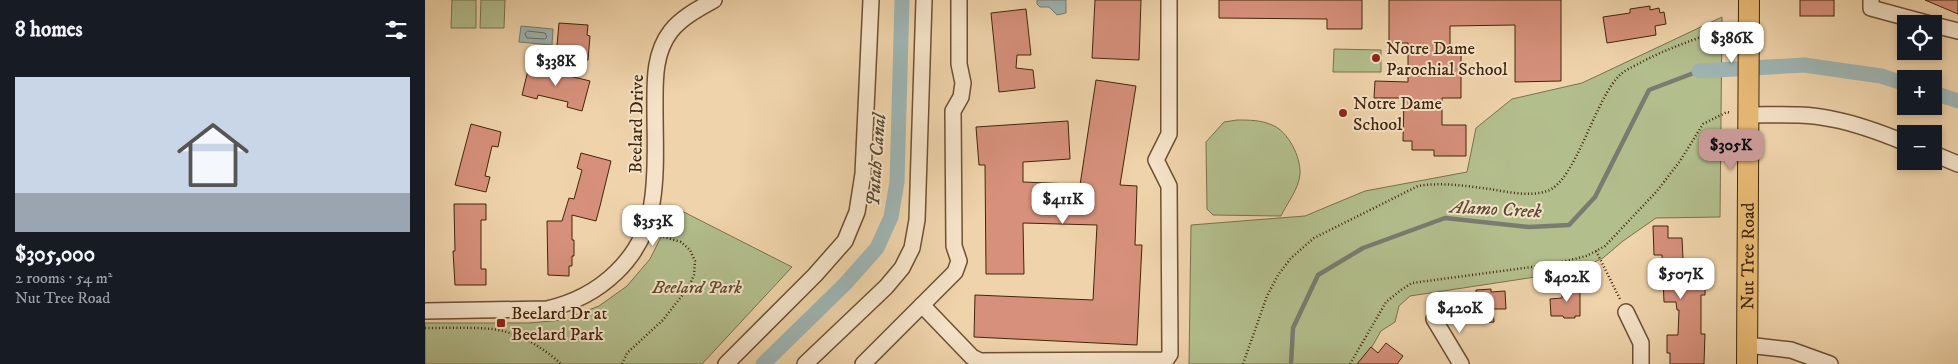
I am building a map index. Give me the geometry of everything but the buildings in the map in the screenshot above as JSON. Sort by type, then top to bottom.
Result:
[{"type":"main road","name":"Nut Tree Road","points":[[1747,355],[1749,0]]},
{"type":"street","name":"Beelard Drive","points":[[425,311],[532,311],[562,306],[596,290],[617,273],[632,254],[645,231],[652,204],[654,190],[655,80],[660,52],[672,30],[714,0]]},
{"type":"street","points":[[726,364],[815,276],[845,242],[857,212],[863,174],[871,0]]},
{"type":"street","points":[[805,364],[886,287],[901,268],[912,248],[917,220],[924,0]]},
{"type":"street","points":[[863,364],[955,272],[959,261],[954,246],[953,111],[961,97],[963,83],[959,64],[959,0]]},
{"type":"street","points":[[922,305],[972,357],[980,361],[1166,360],[1171,354],[1169,186],[1156,160],[1169,134],[1169,0]]},
{"type":"street","points":[[1871,0],[1871,8],[1897,15]]},
{"type":"street","points":[[1942,27],[1958,31]]},
{"type":"street","points":[[1749,115],[1797,114],[1831,118],[1869,128],[1897,139]]},
{"type":"street","points":[[1942,157],[1958,164]]},
{"type":"street","points":[[1626,312],[1641,343],[1641,364]]},
{"type":"street","points":[[1434,319],[1461,364]]},
{"type":"street","points":[[1747,355],[1791,350],[1829,364]]},
{"type":"path","points":[[1243,364],[1267,296],[1278,275],[1291,258],[1314,238],[1418,186],[1432,184],[1465,186],[1527,193],[1547,191],[1554,188],[1567,172],[1611,86],[1622,73],[1647,59],[1726,28]]},
{"type":"path","points":[[1350,364],[1386,302],[1412,282],[1553,264],[1586,256],[1605,246],[1657,191],[1680,161],[1703,124],[1727,112],[1749,115]]},
{"type":"path","points":[[622,364],[627,353],[663,320],[687,288],[694,275],[695,261],[690,250],[681,242],[645,231]]},
{"type":"path","points":[[1596,251],[1626,312]]},
{"type":"path","points":[[425,328],[493,329],[525,340],[548,352],[561,364]]},
{"type":"green space","points":[[452,0],[476,0],[476,28],[451,28]]},
{"type":"green space","points":[[481,0],[505,0],[504,28],[480,28]]},
{"type":"green space","points":[[1722,17],[1720,217],[1656,218],[1623,241],[1603,258],[1575,271],[1410,296],[1399,306],[1395,322],[1381,331],[1362,364],[1189,364],[1191,225],[1305,216],[1365,191],[1467,172],[1476,128],[1512,99],[1582,83]]},
{"type":"green space","points":[[1334,49],[1381,50],[1381,72],[1333,72]]},
{"type":"green space","points":[[1237,120],[1259,121],[1278,128],[1288,139],[1296,153],[1300,167],[1299,180],[1281,216],[1213,215],[1207,209],[1206,142],[1224,122]]},
{"type":"green space","name":"Beelard Park","points":[[670,205],[792,267],[702,364],[425,364],[425,323],[529,323],[563,320],[599,306],[627,286],[650,259],[665,229]]},
{"type":"water","points":[[1037,0],[1066,0],[1066,13],[1057,15],[1049,7],[1040,7],[1037,4]]},
{"type":"water","points":[[521,26],[553,29],[552,45],[519,42]]},
{"type":"waterway","name":"Putah Canal","points":[[763,364],[845,284],[877,248],[891,217],[897,182],[902,0]]},
{"type":"waterway","points":[[1699,71],[1804,65],[1881,76],[1897,81]]},
{"type":"waterway","name":"Alamo Creek","points":[[1291,364],[1293,328],[1318,275],[1363,248],[1445,218],[1529,227],[1569,225],[1595,197],[1649,90],[1699,71]]},
{"type":"waterway","points":[[1942,96],[1958,101]]},
{"type":"place","name":"Notre Dame Parochial School","points":[[1376,58]]},
{"type":"place","name":"Notre Dame School","points":[[1343,113]]},
{"type":"place","name":"Beelard Dr at Beelard Park","points":[[501,323]]}]
